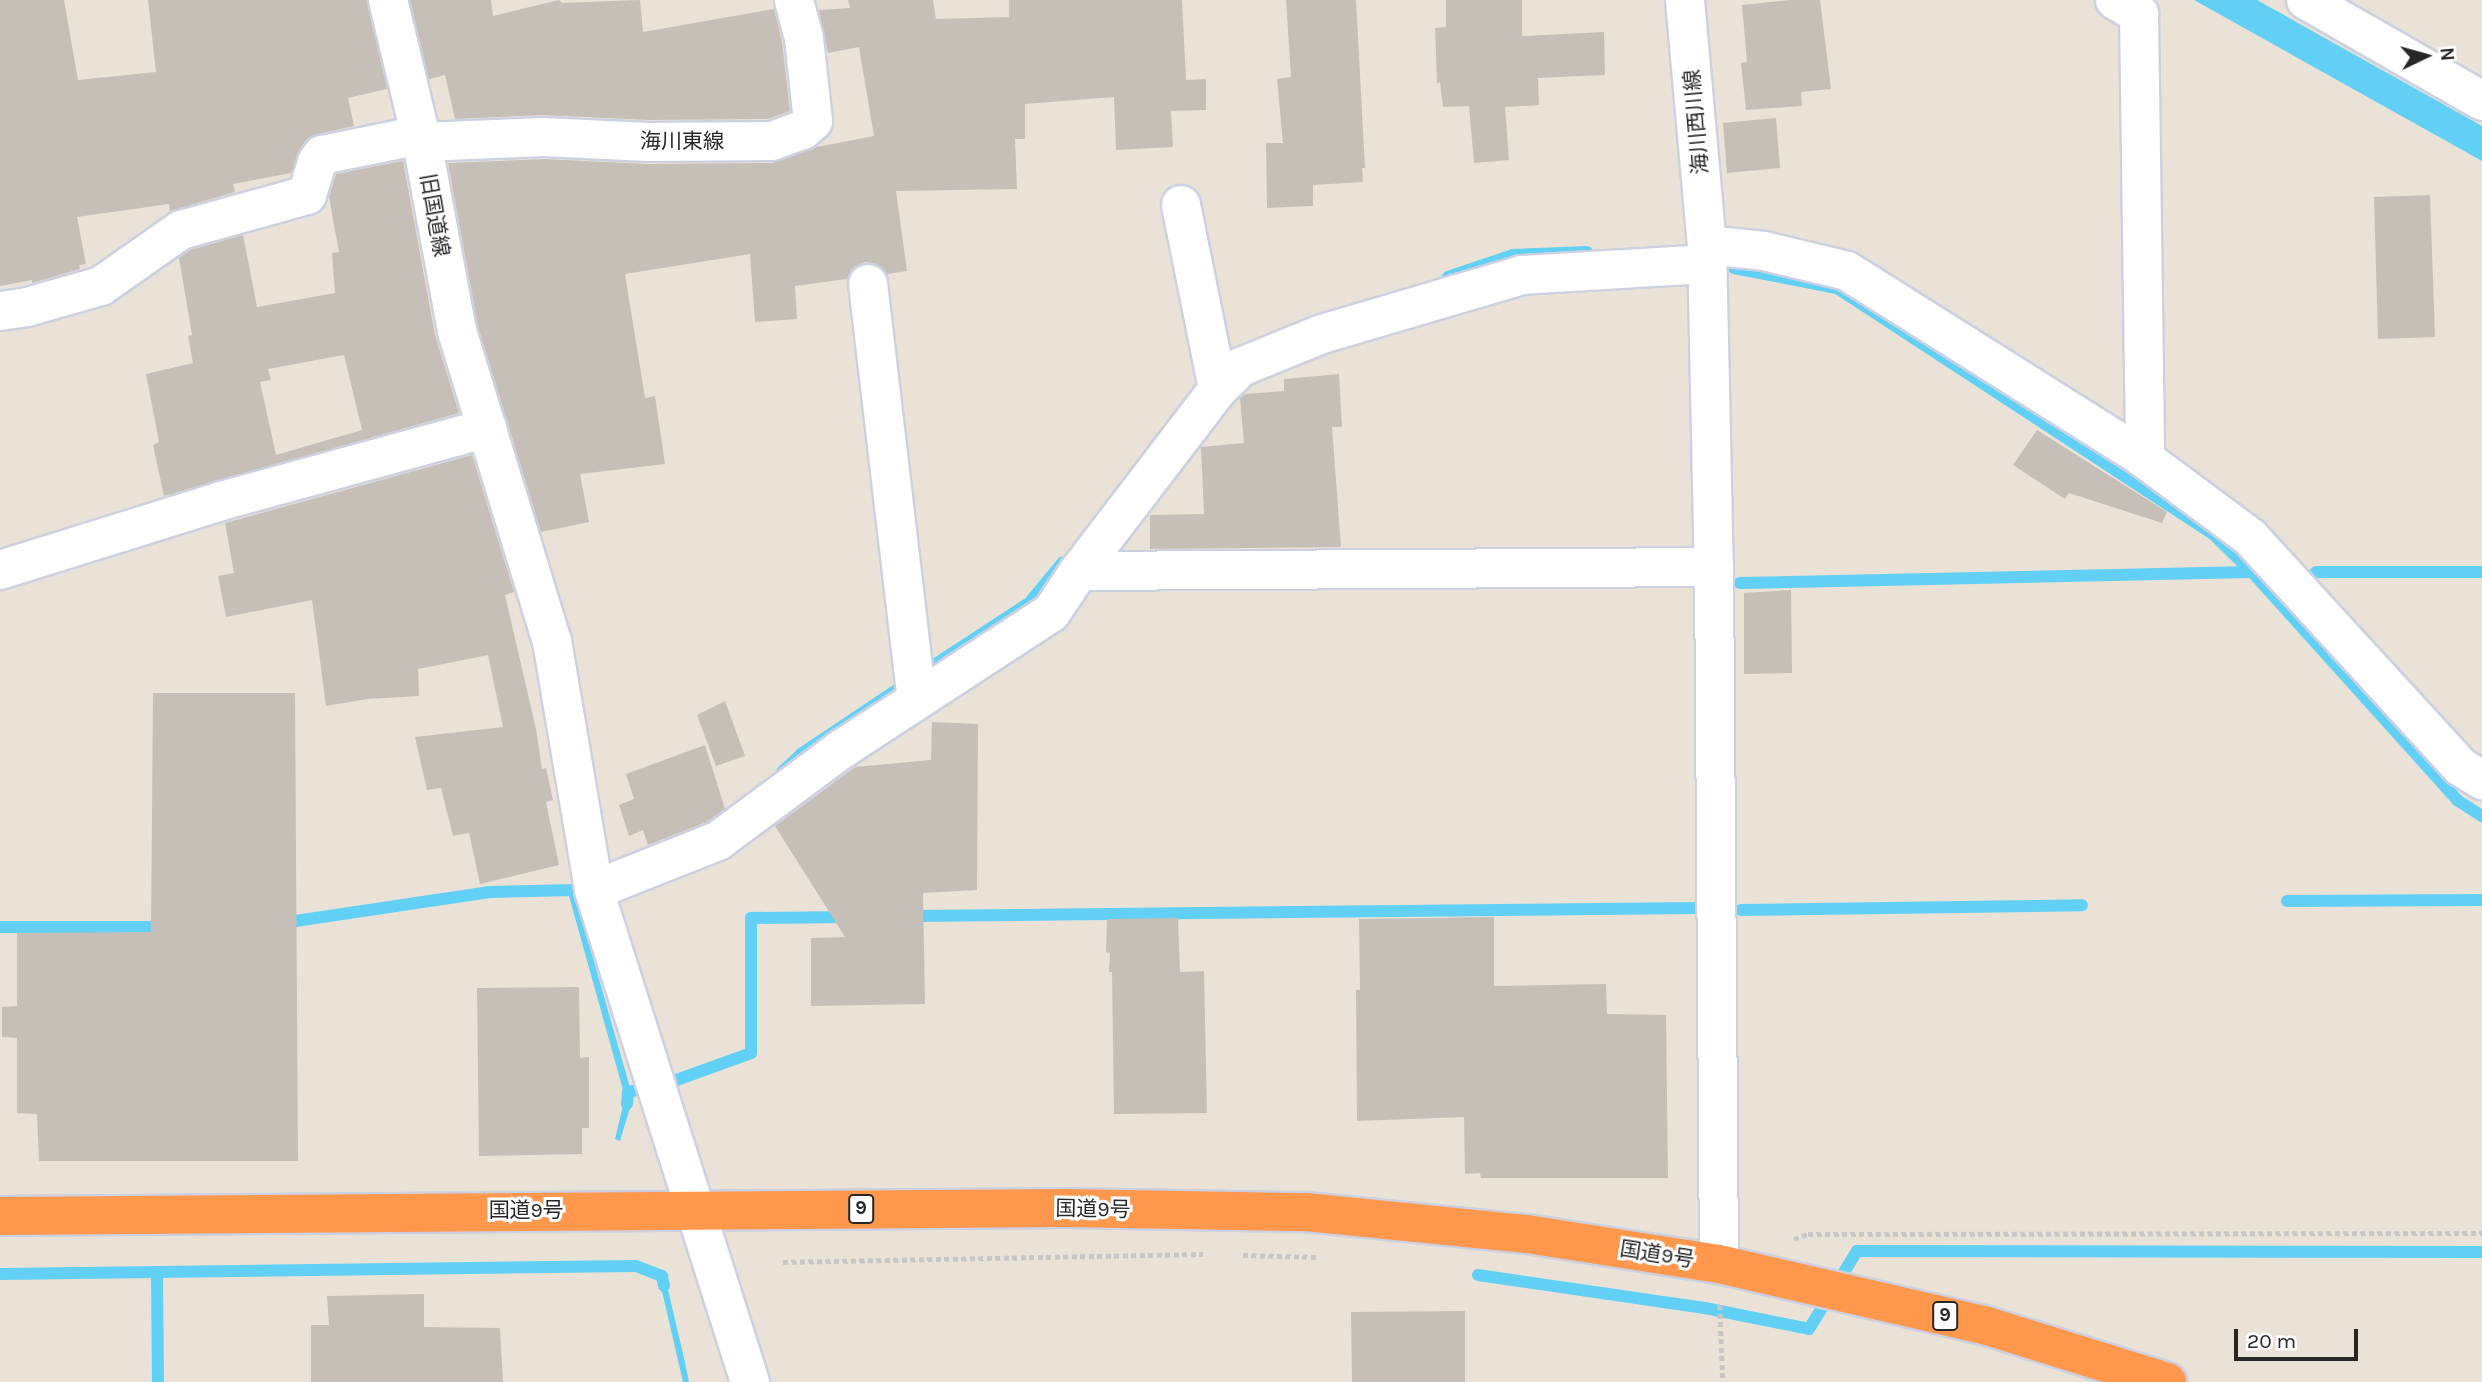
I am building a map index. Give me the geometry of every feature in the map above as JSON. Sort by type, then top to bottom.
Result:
[{"type":"highway","name":"国道9号","points":[[0,1216],[694,1209],[1066,1208],[1306,1212],[1528,1234],[1719,1264],[1984,1325],[2167,1382]]},
{"type":"street","name":"旧国道線","points":[[388,0],[421,138],[457,331],[552,641],[594,890],[750,1382]]},
{"type":"street","name":"海川東線","points":[[421,138],[772,141],[793,134],[813,121],[804,38],[794,0]]},
{"type":"street","name":"海川西川線","points":[[1685,0],[1707,254],[1714,567],[1719,1264]]},
{"type":"street","points":[[2115,0],[2139,14],[2145,459]]},
{"type":"street","points":[[2306,0],[2482,101]]},
{"type":"street","points":[[0,311],[27,307],[102,286],[181,230],[307,195],[317,162],[322,155],[421,138]]},
{"type":"street","points":[[1181,205],[1219,389]]},
{"type":"street","points":[[594,890],[718,841],[842,750],[1051,613],[1079,571],[1219,389],[1241,367],[1322,334],[1522,275],[1707,254],[1764,251],[1847,271],[2145,459],[2250,537],[2460,767],[2482,780]]},
{"type":"street","points":[[868,284],[917,700]]},
{"type":"street","points":[[0,570],[221,501],[487,428]]},
{"type":"street","points":[[1079,571],[1714,567]]},
{"type":"path","points":[[1783,1243],[1808,1234],[2482,1233]]},
{"type":"path","points":[[783,1262],[1210,1254]]},
{"type":"path","points":[[1236,1255],[1331,1257]]},
{"type":"path","points":[[1719,1264],[1723,1382]]},
{"type":"water","points":[[2194,0],[2257,0],[2482,126],[2482,161]]},
{"type":"water","points":[[576,879],[579,887],[575,895],[633,1098],[620,1141],[615,1139],[625,1097],[569,896]]},
{"type":"water","points":[[664,1273],[689,1382],[683,1382],[658,1274]]},
{"type":"building","points":[[0,0],[64,0],[78,80],[156,72],[148,0],[367,0],[387,89],[348,98],[354,126],[318,134],[305,142],[291,173],[233,184],[235,192],[170,211],[169,204],[77,217],[86,264],[79,265],[80,269],[32,283],[32,280],[0,286]]},
{"type":"building","points":[[410,0],[491,0],[493,16],[559,0],[562,3],[640,0],[643,32],[774,9],[782,42],[790,111],[768,119],[648,120],[543,115],[455,119],[445,75],[429,79]]},
{"type":"building","points":[[848,0],[933,0],[936,19],[1009,17],[1009,0],[1182,0],[1186,80],[1206,79],[1206,110],[1171,111],[1173,147],[1116,150],[1114,97],[1025,104],[1025,139],[1015,139],[1017,189],[896,191],[907,271],[887,274],[877,264],[865,262],[854,267],[847,279],[795,286],[797,319],[755,322],[750,254],[625,274],[645,398],[655,396],[665,464],[580,474],[589,522],[541,532],[478,326],[448,163],[544,159],[647,164],[772,163],[817,147],[874,136],[859,47],[828,53],[819,10],[850,8]]},
{"type":"building","points":[[1286,0],[1356,0],[1365,168],[1362,168],[1363,182],[1313,185],[1313,206],[1267,208],[1266,143],[1283,143],[1277,79],[1291,77]]},
{"type":"building","points":[[1446,0],[1522,0],[1522,36],[1604,32],[1605,75],[1538,78],[1539,105],[1505,107],[1509,160],[1474,163],[1469,106],[1443,107],[1440,82],[1437,83],[1435,28],[1446,27]]},
{"type":"building","points":[[1820,0],[1831,89],[1801,92],[1802,106],[1746,110],[1741,63],[1747,62],[1742,5]]},
{"type":"building","points":[[1776,118],[1780,168],[1727,173],[1723,123]]},
{"type":"building","points":[[403,161],[435,335],[459,413],[164,496],[153,445],[159,442],[146,374],[193,363],[188,336],[192,335],[179,258],[190,250],[243,235],[257,307],[335,293],[332,253],[339,252],[329,197],[336,174]],"holes":[[[344,355],[362,430],[276,455],[260,382],[271,380],[268,369]]]},
{"type":"building","points":[[2430,195],[2435,337],[2378,339],[2374,197]]},
{"type":"building","points":[[1339,374],[1342,427],[1332,427],[1341,547],[1150,549],[1150,515],[1204,514],[1201,447],[1244,443],[1240,398],[1245,394],[1284,391],[1284,379]]},
{"type":"building","points":[[2037,430],[2167,512],[2162,523],[2069,493],[2065,499],[2013,465]]},
{"type":"building","points":[[472,455],[514,592],[505,595],[536,729],[542,769],[546,768],[553,800],[546,802],[559,865],[480,884],[469,833],[453,836],[441,788],[427,790],[415,737],[503,727],[488,655],[418,669],[419,696],[367,699],[326,706],[312,600],[226,617],[218,576],[234,573],[225,523]]},
{"type":"building","points":[[1791,590],[1792,673],[1744,674],[1744,593]]},
{"type":"building","points":[[153,693],[295,693],[298,1161],[39,1161],[37,1114],[17,1113],[17,1038],[2,1037],[2,1007],[17,1006],[17,933],[151,932]]},
{"type":"building","points":[[725,701],[745,756],[716,766],[697,715]]},
{"type":"building","points":[[932,722],[978,724],[977,890],[923,893],[925,1004],[811,1006],[811,938],[845,937],[775,826],[855,767],[931,760]]},
{"type":"building","points":[[705,745],[725,809],[707,822],[648,845],[643,830],[629,836],[619,805],[634,799],[626,774]]},
{"type":"building","points":[[1494,917],[1494,986],[1606,984],[1607,1014],[1666,1015],[1668,1178],[1481,1178],[1480,1173],[1465,1174],[1464,1117],[1357,1121],[1356,990],[1360,990],[1359,919]]},
{"type":"building","points":[[1178,918],[1180,972],[1204,971],[1207,1113],[1114,1114],[1112,972],[1109,972],[1110,953],[1106,952],[1107,919]]},
{"type":"building","points":[[579,987],[580,1058],[589,1057],[589,1128],[582,1128],[582,1154],[479,1156],[477,988]]},
{"type":"building","points":[[424,1294],[424,1327],[500,1328],[503,1382],[311,1382],[311,1325],[329,1325],[327,1296]]},
{"type":"building","points":[[1465,1311],[1465,1382],[1352,1382],[1351,1312]]},
{"type":"waterway","points":[[1448,277],[1513,255],[1587,252]]},
{"type":"waterway","points":[[1734,268],[1837,288],[2212,533],[2252,572],[2457,800],[2482,816]]},
{"type":"waterway","points":[[928,669],[1029,603],[1063,562]]},
{"type":"waterway","points":[[1740,583],[2252,572]]},
{"type":"waterway","points":[[2316,572],[2482,572]]},
{"type":"waterway","points":[[782,772],[801,754],[904,685]]},
{"type":"waterway","points":[[282,923],[490,892],[574,890]]},
{"type":"waterway","points":[[2287,901],[2482,900]]},
{"type":"waterway","points":[[1741,910],[2082,905]]},
{"type":"waterway","points":[[908,916],[1699,908]]},
{"type":"waterway","points":[[627,1104],[628,1092],[671,1082],[751,1053],[751,918],[848,917]]},
{"type":"waterway","points":[[0,927],[166,927]]},
{"type":"waterway","points":[[1478,1275],[1705,1308],[1809,1329],[1857,1251],[2482,1252]]},
{"type":"waterway","points":[[0,1274],[636,1266],[662,1276],[664,1286]]},
{"type":"waterway","points":[[157,1273],[158,1382]]}]
